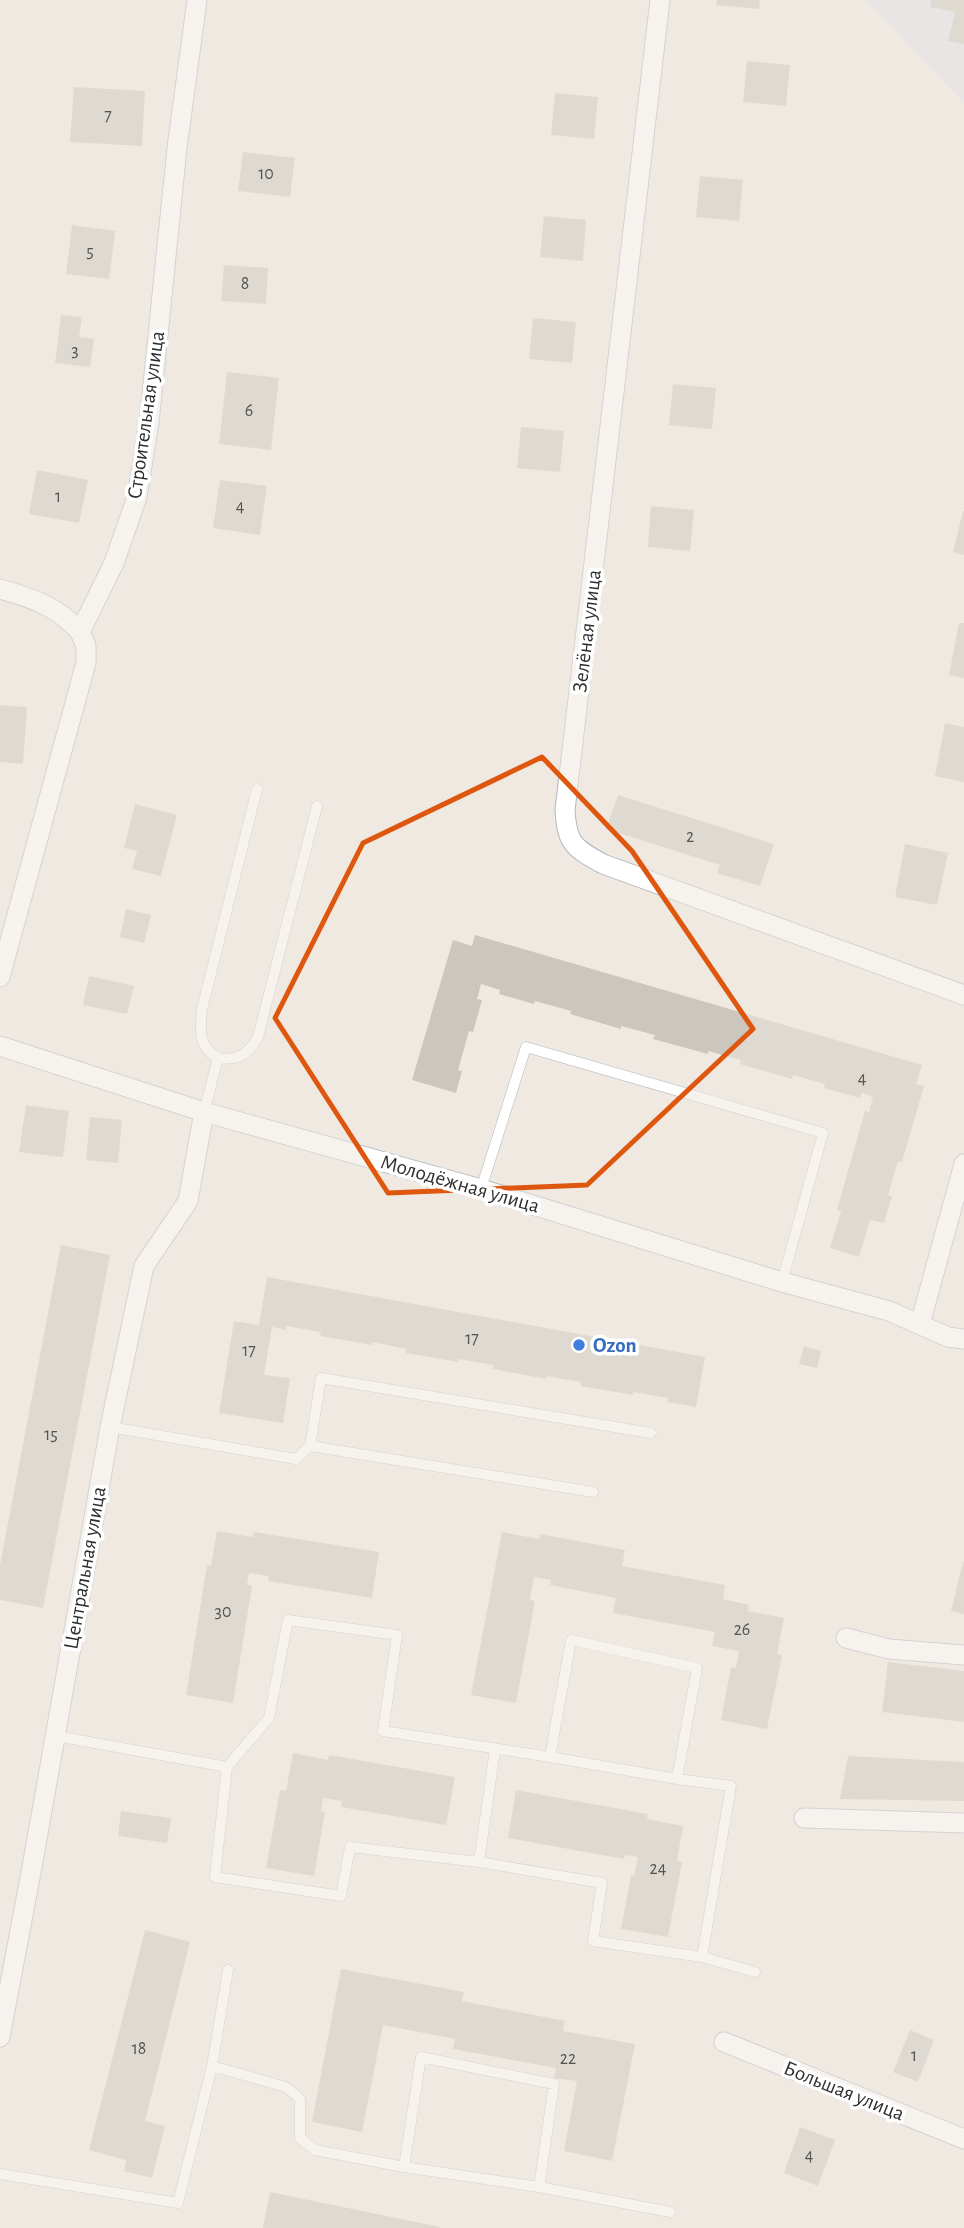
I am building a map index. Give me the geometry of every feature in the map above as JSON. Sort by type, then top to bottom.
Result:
[{"type":"street","name":"Строительная улица","points":[[80,632],[114,563],[137,497],[149,423],[177,148],[197,0]]},
{"type":"street","name":"Зелёная улица","points":[[660,0],[565,810],[567,831],[578,850],[603,864],[964,995]]},
{"type":"street","points":[[0,589],[30,597],[59,611],[80,632],[86,646],[86,663],[0,977]]},
{"type":"street","name":"Молодёжная улица","points":[[0,1046],[204,1112],[481,1189],[782,1282],[889,1311],[948,1337],[964,1339]]},
{"type":"street","name":"Центральная улица","points":[[0,2037],[110,1427],[144,1266],[188,1201],[204,1112]]},
{"type":"street","points":[[920,1324],[964,1164]]},
{"type":"street","points":[[846,1639],[889,1649],[964,1655]]},
{"type":"street","points":[[804,1818],[964,1823]]},
{"type":"street","name":"Большая улица","points":[[724,2042],[964,2140]]},
{"type":"lane","points":[[257,789],[202,1009],[202,1044],[209,1053],[218,1058],[242,1057],[258,1037],[317,806]]},
{"type":"lane","points":[[481,1189],[526,1047],[823,1133],[782,1282]]},
{"type":"lane","points":[[204,1112],[218,1058]]},
{"type":"lane","points":[[110,1427],[296,1460],[310,1446],[321,1378],[651,1433]]},
{"type":"lane","points":[[310,1446],[593,1492]]},
{"type":"lane","points":[[702,1957],[732,1786],[383,1731],[397,1635],[288,1620],[269,1718],[227,1767],[215,1877],[341,1896],[350,1847],[479,1862],[602,1883],[593,1941],[702,1957],[755,1972]]},
{"type":"lane","points":[[550,1757],[571,1640],[697,1668],[677,1779]]},
{"type":"lane","points":[[56,1736],[227,1767]]},
{"type":"lane","points":[[479,1862],[495,1749]]},
{"type":"lane","points":[[0,2174],[178,2203],[212,2066],[228,1970]]},
{"type":"lane","points":[[404,2167],[421,2057],[554,2084],[539,2187]]},
{"type":"lane","points":[[212,2066],[286,2087],[300,2099],[300,2138],[315,2150],[670,2212]]},
{"type":"highlighted area","points":[[542,757],[632,851],[753,1029],[587,1185],[388,1193],[275,1018],[363,843]]},
{"type":"shaded area","points":[[866,0],[964,0],[964,103]]},
{"type":"building","points":[[717,0],[760,0],[759,9],[716,5]]},
{"type":"building","points":[[931,0],[964,0],[964,44],[948,41],[955,12],[930,7]]},
{"type":"building","points":[[747,61],[790,65],[786,106],[743,102]]},
{"type":"building","points":[[74,87],[145,91],[142,146],[70,142]]},
{"type":"building","points":[[555,93],[598,97],[594,139],[551,135]]},
{"type":"building","points":[[243,152],[295,158],[290,197],[238,191]]},
{"type":"building","points":[[700,176],[743,180],[739,221],[696,217]]},
{"type":"building","points":[[544,216],[586,220],[583,261],[540,257]]},
{"type":"building","points":[[72,225],[115,231],[109,279],[66,274]]},
{"type":"building","points":[[224,265],[268,268],[266,304],[221,301]]},
{"type":"building","points":[[61,315],[82,317],[79,337],[94,339],[90,367],[55,363]]},
{"type":"building","points":[[533,318],[576,322],[572,363],[529,359]]},
{"type":"building","points":[[227,372],[279,378],[271,450],[219,444]]},
{"type":"building","points":[[673,384],[716,388],[712,429],[669,425]]},
{"type":"building","points":[[521,427],[564,431],[560,472],[517,468]]},
{"type":"building","points":[[37,470],[88,480],[79,523],[29,514]]},
{"type":"building","points":[[220,480],[267,486],[260,535],[213,528]]},
{"type":"building","points":[[651,506],[694,510],[690,551],[648,547]]},
{"type":"building","points":[[964,511],[964,555],[953,552]]},
{"type":"building","points":[[959,623],[964,623],[964,678],[949,675]]},
{"type":"building","points":[[0,705],[27,707],[23,764],[0,762]]},
{"type":"building","points":[[945,723],[964,727],[964,782],[935,776]]},
{"type":"building","points":[[618,795],[774,844],[760,886],[717,873],[720,865],[606,829]]},
{"type":"building","points":[[135,804],[177,815],[161,876],[132,869],[137,851],[124,848]]},
{"type":"building","points":[[905,844],[948,853],[937,905],[895,897]]},
{"type":"building","points":[[126,909],[151,915],[144,943],[120,937]]},
{"type":"building","points":[[475,935],[922,1065],[916,1084],[924,1086],[902,1162],[898,1161],[888,1195],[892,1196],[884,1223],[870,1220],[859,1257],[830,1248],[841,1211],[837,1210],[865,1111],[869,1112],[873,1097],[862,1093],[860,1098],[824,1088],[825,1084],[793,1075],[792,1079],[740,1064],[741,1060],[653,1039],[655,1035],[621,1026],[621,1029],[570,1014],[571,1011],[499,994],[500,990],[481,984],[477,999],[482,1000],[473,1032],[469,1031],[458,1070],[462,1071],[456,1093],[412,1080],[453,940],[472,946]]},
{"type":"building","points":[[89,976],[134,986],[127,1014],[83,1005]]},
{"type":"building","points":[[26,1105],[69,1111],[63,1157],[19,1152]]},
{"type":"building","points":[[90,1117],[122,1120],[118,1163],[86,1160]]},
{"type":"building","points":[[61,1245],[110,1255],[43,1608],[0,1600],[0,1565]]},
{"type":"building","points":[[267,1277],[705,1357],[696,1407],[667,1402],[668,1398],[581,1386],[581,1382],[546,1376],[546,1379],[493,1369],[493,1365],[406,1353],[406,1349],[320,1336],[321,1332],[286,1326],[286,1330],[272,1327],[264,1375],[290,1378],[283,1423],[219,1413],[234,1321],[259,1325]]},
{"type":"building","points":[[804,1346],[821,1351],[817,1368],[799,1364]]},
{"type":"building","points":[[217,1531],[253,1537],[254,1532],[379,1552],[372,1598],[268,1581],[269,1576],[249,1573],[247,1585],[252,1586],[233,1703],[186,1695],[207,1565],[211,1566]]},
{"type":"building","points":[[502,1532],[539,1539],[540,1534],[625,1550],[622,1566],[725,1585],[723,1599],[749,1605],[748,1611],[784,1618],[777,1654],[782,1655],[767,1729],[721,1720],[731,1667],[736,1668],[739,1651],[712,1646],[715,1632],[613,1613],[616,1598],[550,1585],[551,1580],[534,1577],[530,1600],[535,1601],[516,1703],[471,1695]]},
{"type":"building","points":[[964,1562],[964,1614],[951,1611]]},
{"type":"building","points":[[888,1662],[964,1671],[964,1722],[882,1712]]},
{"type":"building","points":[[293,1753],[328,1760],[329,1755],[455,1777],[446,1825],[341,1807],[342,1801],[323,1798],[321,1811],[325,1812],[314,1876],[266,1868],[280,1790],[286,1791]]},
{"type":"building","points":[[848,1756],[964,1762],[964,1801],[840,1799]]},
{"type":"building","points":[[516,1790],[648,1814],[647,1819],[683,1826],[677,1861],[682,1862],[668,1937],[621,1929],[631,1875],[634,1876],[638,1857],[625,1855],[624,1859],[508,1838]]},
{"type":"building","points":[[121,1811],[171,1818],[167,1843],[118,1836]]},
{"type":"building","points":[[145,1930],[190,1942],[145,2121],[165,2126],[152,2178],[124,2171],[126,2160],[89,2150]]},
{"type":"building","points":[[341,1969],[464,1992],[462,2001],[565,2021],[563,2031],[635,2044],[612,2161],[564,2151],[577,2081],[554,2078],[556,2068],[453,2049],[455,2039],[383,2025],[362,2132],[312,2122]]},
{"type":"building","points":[[910,2030],[934,2040],[918,2082],[893,2072]]},
{"type":"building","points":[[800,2127],[835,2140],[818,2186],[784,2173]]},
{"type":"building","points":[[270,2192],[440,2227],[440,2228],[263,2228]]},
{"type":"place","name":"Ozon","points":[[579,1345]]}]
